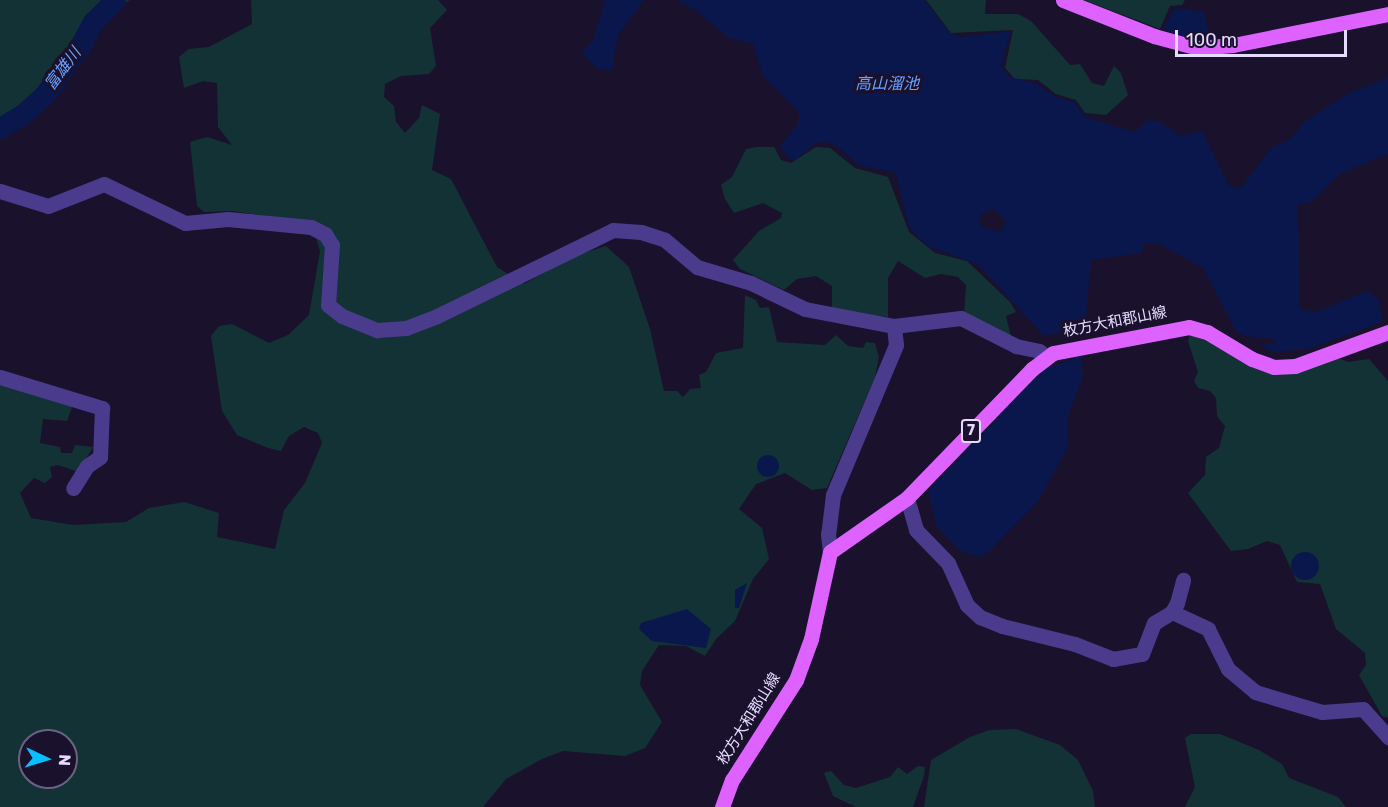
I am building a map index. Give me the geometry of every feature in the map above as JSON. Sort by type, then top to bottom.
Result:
[{"type":"main road","points":[[1063,0],[1162,39],[1198,48],[1233,45],[1388,14]]},
{"type":"main road","name":"枚方大和郡山線","points":[[722,807],[732,780],[796,680],[810,639],[830,552],[906,498],[1047,357],[1074,346],[1189,327],[1207,332],[1252,359],[1274,367],[1295,366],[1387,335]]},
{"type":"street","points":[[0,191],[48,206],[104,184],[185,223],[228,219],[312,227],[325,234],[332,245],[328,305],[342,316],[377,330],[406,328],[437,316],[613,230],[641,232],[664,240],[697,267],[751,283],[805,309],[894,326],[961,318],[1016,346],[1039,351],[1047,357]]},
{"type":"street","points":[[830,552],[828,534],[833,495],[896,345],[894,326]]},
{"type":"street","points":[[0,377],[102,408],[100,457],[87,466],[73,488]]},
{"type":"street","points":[[906,498],[916,530],[948,563],[967,605],[980,617],[1002,626],[1075,644],[1113,659],[1142,654],[1154,623],[1172,612],[1183,580]]},
{"type":"street","points":[[1172,612],[1208,629],[1228,669],[1255,692],[1322,712],[1364,709],[1388,737]]},
{"type":"green space","points":[[0,0],[130,0],[90,23],[52,81],[16,116],[0,122]]},
{"type":"green space","points":[[251,0],[438,0],[447,10],[430,28],[436,66],[429,74],[401,76],[385,84],[384,97],[394,106],[396,122],[405,133],[419,118],[422,105],[440,114],[432,170],[451,179],[497,267],[524,284],[577,255],[606,246],[629,267],[650,329],[664,391],[677,391],[683,397],[690,389],[701,388],[699,375],[706,372],[716,353],[743,348],[745,295],[756,300],[760,308],[769,307],[777,342],[825,345],[836,335],[848,346],[863,348],[866,342],[875,343],[879,357],[875,377],[827,488],[812,490],[785,473],[756,484],[739,509],[762,528],[769,559],[753,579],[735,621],[716,639],[705,656],[686,646],[659,645],[642,671],[640,685],[662,722],[645,748],[625,756],[563,751],[542,759],[506,779],[483,807],[0,807],[0,385],[74,402],[67,421],[43,419],[40,443],[60,447],[61,453],[72,453],[75,445],[93,447],[78,472],[58,465],[50,467],[52,477],[45,483],[34,478],[20,493],[31,518],[73,525],[126,522],[149,508],[184,502],[219,513],[217,537],[275,549],[284,510],[305,483],[322,443],[318,433],[304,427],[289,436],[281,451],[268,448],[237,435],[222,411],[211,336],[219,326],[232,324],[269,343],[288,335],[309,315],[320,251],[315,235],[297,221],[233,211],[204,212],[197,206],[190,142],[207,137],[232,145],[218,127],[217,83],[203,81],[184,88],[179,57],[189,49],[209,47],[252,24]]},
{"type":"green space","points":[[926,0],[986,0],[985,14],[1018,14],[1031,21],[1070,65],[1080,64],[1092,83],[1104,86],[1114,66],[1121,73],[1128,95],[1106,115],[1085,113],[1076,100],[1056,94],[1038,80],[1015,79],[1005,68],[1013,30],[951,33]]},
{"type":"green space","points":[[1084,0],[1185,0],[1182,5],[1170,6],[1160,29]]},
{"type":"green space","points":[[774,147],[781,160],[791,163],[816,147],[830,148],[855,168],[888,177],[909,232],[935,253],[967,261],[1010,302],[1016,312],[1006,316],[1012,341],[964,315],[966,285],[958,277],[941,274],[925,278],[898,261],[888,278],[888,317],[832,312],[832,286],[816,276],[797,279],[784,290],[740,269],[733,260],[759,231],[781,218],[782,213],[763,203],[734,213],[725,199],[721,185],[732,177],[746,149]]},
{"type":"green space","points":[[1190,335],[1297,372],[1339,358],[1348,362],[1369,359],[1388,381],[1388,718],[1382,716],[1359,675],[1366,665],[1365,653],[1336,629],[1320,584],[1297,582],[1280,545],[1267,541],[1248,549],[1231,551],[1188,493],[1205,475],[1206,457],[1219,448],[1225,426],[1217,416],[1216,398],[1210,391],[1198,388],[1194,381],[1198,372],[1188,341]]},
{"type":"green space","points":[[1016,729],[1060,745],[1078,760],[1093,791],[1095,807],[924,807],[931,760],[970,737],[989,730]]},
{"type":"green space","points":[[1191,734],[1220,734],[1259,750],[1282,764],[1289,778],[1338,797],[1346,807],[1185,807],[1195,787],[1185,738]]},
{"type":"green space","points":[[918,766],[925,767],[924,776],[913,807],[856,807],[833,796],[824,773],[831,771],[844,785],[856,788],[890,777],[898,767],[907,774]]},
{"type":"water","points":[[605,0],[644,0],[618,35],[612,71],[596,68],[581,52],[593,41]]},
{"type":"water","name":"高山溜池","points":[[677,0],[924,0],[951,34],[961,37],[1011,31],[1001,66],[1010,77],[1035,83],[1056,97],[1074,102],[1085,117],[1135,132],[1147,120],[1158,121],[1181,136],[1202,131],[1228,184],[1234,188],[1241,188],[1272,147],[1289,140],[1304,122],[1347,94],[1388,78],[1388,154],[1340,174],[1310,203],[1298,204],[1299,309],[1316,312],[1368,291],[1379,300],[1382,322],[1308,349],[1273,352],[1260,344],[1275,344],[1275,339],[1245,336],[1236,331],[1203,268],[1160,244],[1143,244],[1142,253],[1091,260],[1085,332],[1043,335],[979,265],[928,246],[917,236],[908,224],[896,173],[858,165],[837,146],[823,142],[815,143],[797,159],[790,159],[781,149],[782,143],[799,123],[799,112],[763,76],[753,44],[727,37],[700,13]],"holes":[[[989,210],[995,210],[1006,221],[1001,232],[981,227],[980,216]]]},
{"type":"water","points":[[1175,8],[1204,12],[1210,38],[1187,37],[1163,29]]},
{"type":"water","points":[[1081,356],[1081,371],[1084,373],[1067,419],[1068,446],[1039,500],[989,552],[980,557],[961,551],[937,527],[928,491],[1044,369]]},
{"type":"water","points":[[768,455],[776,458],[779,466],[776,474],[768,477],[760,474],[757,466],[760,458]]},
{"type":"water","points":[[1305,552],[1315,556],[1319,566],[1315,576],[1305,580],[1295,576],[1291,566],[1295,556]]},
{"type":"water","points":[[747,583],[739,608],[735,608],[735,590]]},
{"type":"water","points":[[687,609],[711,629],[706,648],[652,641],[639,629],[641,623]]},
{"type":"waterway","name":"富雄川","points":[[0,128],[22,115],[45,94],[79,48],[93,22],[115,0]]}]
